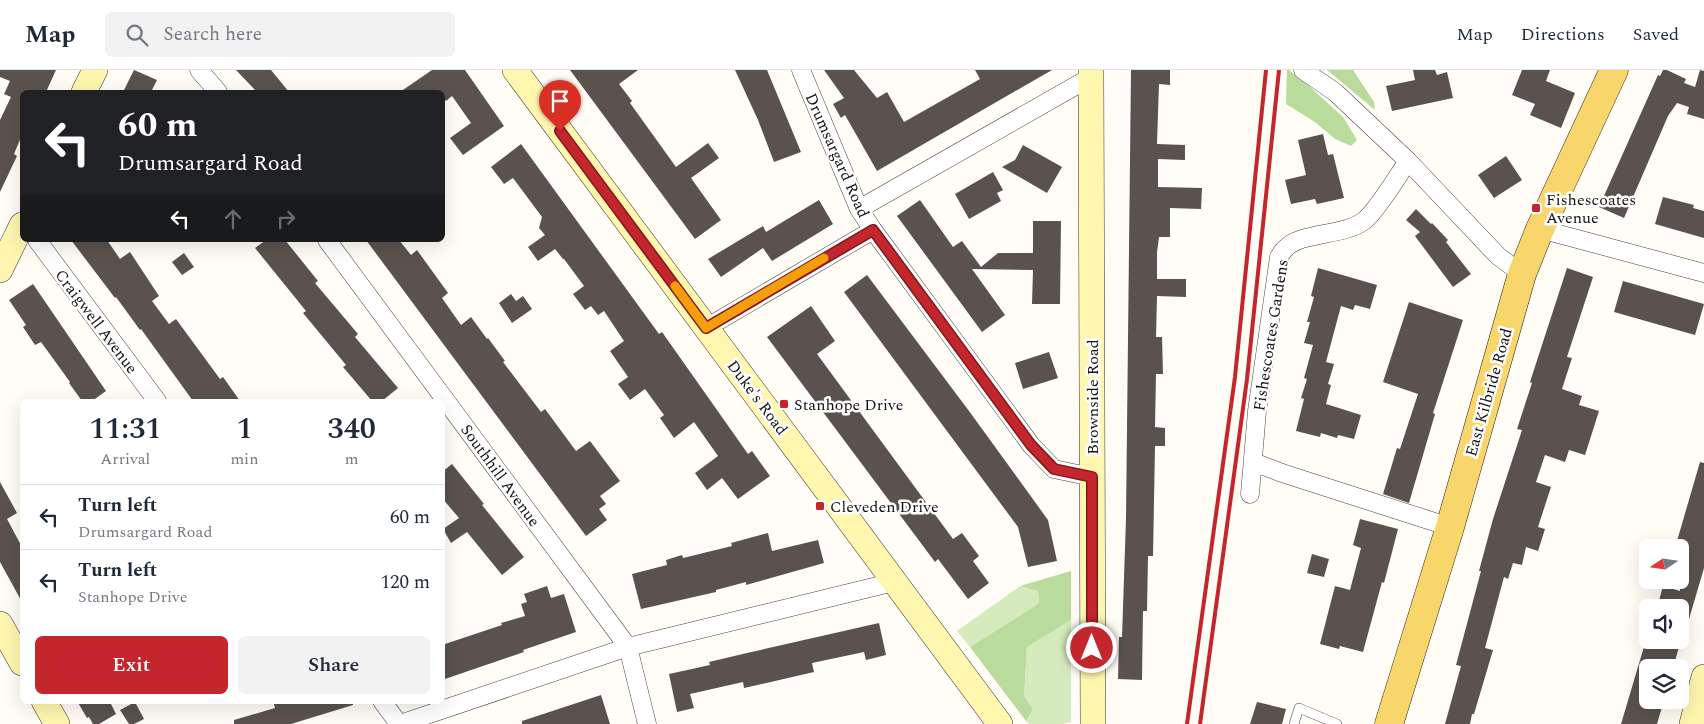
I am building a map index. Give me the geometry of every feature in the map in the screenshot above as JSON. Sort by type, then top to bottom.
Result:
[{"type":"main road","name":"East Kilbride Road","points":[[1389,724],[1450,527],[1522,274],[1540,229],[1614,70]]},
{"type":"street","points":[[85,90],[95,70]]},
{"type":"street","points":[[199,70],[216,90]]},
{"type":"street","name":"Duke's Road","points":[[515,70],[1000,724]]},
{"type":"street","name":"Drumsargard Road","points":[[801,70],[859,209],[873,230],[1031,445],[1054,469],[1092,477]]},
{"type":"street","points":[[1303,70],[1335,92],[1408,161],[1498,256],[1522,274]]},
{"type":"street","points":[[859,209],[1091,73]]},
{"type":"street","name":"Brownside Road","points":[[1091,73],[1093,724]]},
{"type":"street","name":"Fishescoates Gardens","points":[[1250,494],[1257,411],[1279,257],[1286,246],[1296,241],[1349,228],[1364,221],[1408,161]]},
{"type":"street","points":[[0,270],[20,229]]},
{"type":"street","points":[[1540,229],[1704,273]]},
{"type":"street","points":[[706,328],[873,230]]},
{"type":"street","name":"Craigwell Avenue","points":[[39,242],[156,399]]},
{"type":"street","name":"Southhill Avenue","points":[[328,242],[445,399]]},
{"type":"street","name":"Southhill Avenue","points":[[445,400],[628,647],[647,724]]},
{"type":"street","points":[[1253,462],[1450,527]]},
{"type":"street","points":[[384,704],[400,724],[628,647],[894,582]]},
{"type":"street","points":[[0,624],[20,659]]},
{"type":"street","points":[[1692,724],[1704,677]]},
{"type":"street","points":[[46,704],[58,724]]},
{"type":"lane","points":[[1294,724],[1299,708],[1337,724]]},
{"type":"green space","points":[[1287,70],[1309,86],[1343,117],[1357,140],[1351,146],[1335,139],[1315,122],[1286,104]]},
{"type":"green space","points":[[1327,70],[1353,70],[1374,102],[1375,110]]},
{"type":"green space","points":[[1071,571],[1071,620],[1027,647],[1024,696],[1033,710],[1026,721],[970,647],[1039,603],[1038,591],[1020,586]]},
{"type":"green space","points":[[1020,586],[1038,591],[1039,603],[970,647],[957,631]]},
{"type":"green space","points":[[1071,620],[1071,722],[1062,724],[1029,724],[1026,721],[1033,710],[1024,696],[1027,647]]},
{"type":"building","points":[[0,70],[56,70],[47,90],[20,90],[20,140],[14,154],[17,156],[0,192],[0,120],[11,97],[4,94],[10,81],[0,77]]},
{"type":"building","points":[[134,70],[157,80],[152,90],[124,90]]},
{"type":"building","points":[[236,70],[271,70],[287,90],[255,90]]},
{"type":"building","points":[[432,70],[465,70],[504,126],[463,155],[450,138],[471,123],[452,96],[446,101],[445,90],[403,90]]},
{"type":"building","points":[[570,70],[638,70],[619,84],[632,101],[630,103],[676,167],[708,143],[719,158],[691,178],[721,220],[695,239]]},
{"type":"building","points":[[735,70],[767,70],[801,152],[774,162],[758,120]]},
{"type":"building","points":[[824,70],[854,70],[877,98],[887,92],[904,122],[980,79],[975,70],[1052,70],[877,171],[845,115],[841,118],[833,104],[844,98]]},
{"type":"building","points":[[1131,70],[1170,70],[1170,85],[1159,84],[1157,144],[1185,145],[1185,160],[1158,159],[1158,187],[1202,188],[1201,209],[1170,208],[1170,237],[1159,237],[1157,252],[1157,279],[1186,279],[1186,297],[1157,296],[1156,337],[1162,337],[1163,374],[1156,374],[1155,427],[1165,428],[1165,446],[1155,446],[1153,556],[1148,556],[1147,611],[1143,611],[1142,680],[1118,679],[1119,637],[1122,637],[1126,518]]},
{"type":"building","points":[[1413,70],[1435,70],[1437,75],[1447,72],[1453,98],[1392,111],[1386,86],[1415,80]]},
{"type":"building","points":[[1522,70],[1550,70],[1546,81],[1575,93],[1561,128],[1530,115],[1535,104],[1512,95]]},
{"type":"building","points":[[1663,70],[1686,79],[1684,83],[1695,87],[1700,70],[1704,71],[1704,119],[1687,114],[1689,107],[1677,103],[1668,116],[1624,218],[1599,207],[1658,75],[1660,76]]},
{"type":"building","points":[[1323,134],[1328,155],[1333,154],[1344,198],[1317,204],[1315,199],[1291,204],[1285,180],[1306,175],[1298,140]]},
{"type":"building","points":[[521,144],[659,334],[662,332],[748,454],[752,451],[770,476],[738,499],[722,478],[707,490],[695,473],[718,456],[694,422],[674,438],[660,418],[664,415],[645,389],[630,400],[618,384],[628,377],[610,351],[624,341],[604,311],[598,315],[591,306],[585,310],[573,294],[584,286],[564,259],[555,249],[538,261],[528,247],[545,235],[539,228],[542,217],[513,178],[504,184],[491,167]]},
{"type":"building","points":[[1023,145],[1062,167],[1047,193],[1002,167],[1015,160]]},
{"type":"building","points":[[1506,156],[1522,180],[1494,198],[1478,175]]},
{"type":"building","points":[[993,172],[1003,190],[997,193],[1001,201],[969,219],[955,194]]},
{"type":"building","points":[[1663,197],[1694,205],[1693,208],[1704,211],[1704,238],[1655,224]]},
{"type":"building","points":[[819,200],[833,224],[772,261],[763,248],[721,277],[708,259],[763,226],[766,232]]},
{"type":"building","points":[[920,200],[953,247],[962,241],[981,267],[998,253],[1033,253],[1033,221],[1061,221],[1060,304],[1032,304],[1033,270],[972,269],[1005,315],[982,332],[897,216]]},
{"type":"building","points":[[1416,209],[1448,240],[1446,242],[1471,274],[1453,287],[1415,236],[1420,232],[1406,220]]},
{"type":"building","points":[[73,242],[108,242],[120,259],[130,252],[159,296],[152,301],[169,324],[176,319],[220,379],[223,377],[239,399],[192,399],[141,329]]},
{"type":"building","points":[[263,242],[287,242],[318,281],[315,283],[358,334],[355,337],[398,388],[384,399],[370,399],[343,367],[346,365],[303,313],[306,311],[255,248]]},
{"type":"building","points":[[367,242],[401,242],[411,255],[417,250],[448,293],[442,298],[461,325],[471,317],[541,412],[545,409],[576,451],[590,441],[620,481],[600,496],[606,504],[599,509],[607,520],[586,536]]},
{"type":"building","points":[[184,253],[194,267],[182,275],[172,262]]},
{"type":"building","points":[[1318,268],[1377,285],[1370,309],[1355,305],[1353,310],[1341,306],[1326,362],[1334,364],[1328,384],[1331,385],[1326,404],[1361,415],[1354,439],[1338,435],[1337,438],[1321,433],[1320,437],[1296,431],[1304,399],[1301,398],[1307,379],[1304,378],[1313,345],[1304,343],[1310,322],[1307,322],[1314,297],[1311,296]]},
{"type":"building","points":[[1567,268],[1593,277],[1567,357],[1572,358],[1562,389],[1582,396],[1579,405],[1599,411],[1585,455],[1569,450],[1565,462],[1545,455],[1536,482],[1551,487],[1538,527],[1545,529],[1538,551],[1526,547],[1522,565],[1513,563],[1508,579],[1504,577],[1485,648],[1493,650],[1470,724],[1445,724],[1461,666],[1456,665],[1481,571],[1479,571],[1493,519],[1522,430],[1517,429],[1532,383],[1530,382]]},
{"type":"building","points":[[867,275],[1048,520],[1057,561],[1028,567],[1018,527],[844,292]]},
{"type":"building","points":[[1623,281],[1704,304],[1695,335],[1614,312]]},
{"type":"building","points":[[33,284],[106,391],[95,399],[81,399],[41,342],[35,345],[23,327],[26,325],[9,300]]},
{"type":"building","points":[[511,294],[516,301],[523,296],[532,309],[512,323],[499,303]]},
{"type":"building","points":[[1409,302],[1463,320],[1433,413],[1435,414],[1409,503],[1383,494],[1397,448],[1400,449],[1418,394],[1383,382]]},
{"type":"building","points":[[811,306],[835,341],[817,354],[953,539],[962,533],[979,556],[973,561],[989,583],[968,599],[938,559],[935,562],[767,337]]},
{"type":"building","points":[[1049,352],[1058,378],[1023,389],[1015,363]]},
{"type":"building","points":[[1700,462],[1704,463],[1704,568],[1689,619],[1689,599],[1659,599],[1662,589],[1680,591],[1680,589],[1689,589],[1689,539],[1678,539]]},
{"type":"building","points":[[452,464],[524,557],[502,575],[467,532],[451,543],[445,532],[445,528],[459,518],[445,502],[445,470]]},
{"type":"building","points":[[0,482],[17,513],[7,519],[20,543],[20,598],[0,562]]},
{"type":"building","points":[[1360,519],[1398,529],[1363,652],[1340,646],[1339,649],[1320,644],[1335,586],[1350,590],[1361,548],[1353,545]]},
{"type":"building","points":[[768,533],[772,551],[818,540],[824,563],[746,585],[746,582],[716,590],[716,592],[641,609],[632,574],[667,565],[666,560],[682,555],[683,558],[732,546],[731,543]]},
{"type":"building","points":[[1312,554],[1329,559],[1324,577],[1307,573]]},
{"type":"building","points":[[547,586],[551,598],[564,594],[576,632],[445,679],[445,644],[525,616],[521,604],[527,602],[524,594]]},
{"type":"building","points":[[879,623],[886,655],[866,660],[864,652],[812,663],[814,672],[744,688],[743,682],[690,694],[694,708],[677,712],[669,674],[710,665],[709,662]]},
{"type":"building","points":[[1643,649],[1678,649],[1676,659],[1640,659]]},
{"type":"building","points":[[1639,664],[1639,709],[1661,709],[1657,724],[1621,724]]},
{"type":"building","points":[[601,695],[610,724],[522,724],[522,721]]},
{"type":"building","points":[[1257,702],[1286,709],[1282,724],[1250,724]]},
{"type":"building","points":[[79,704],[111,704],[116,714],[99,724],[93,724],[89,717],[87,718]]},
{"type":"building","points":[[131,704],[136,704],[144,719],[134,724],[129,724],[120,710]]},
{"type":"building","points":[[274,704],[353,704],[291,724],[234,724],[234,720],[275,708]]},
{"type":"railway","points":[[1187,724],[1235,377],[1266,70]]},
{"type":"railway","points":[[1200,724],[1247,379],[1279,70]]},
{"type":"slow traffic","points":[[675,286],[706,328],[824,258]]},
{"type":"place","name":"Fishescoates Avenue","points":[[1536,208]]},
{"type":"place","name":"Stanhope Drive","points":[[784,404]]},
{"type":"place","name":"Cleveden Drive","points":[[820,506]]},
{"type":"route","points":[[560,131],[706,328],[873,230],[1031,445],[1054,469],[1092,477],[1092,648]]}]
